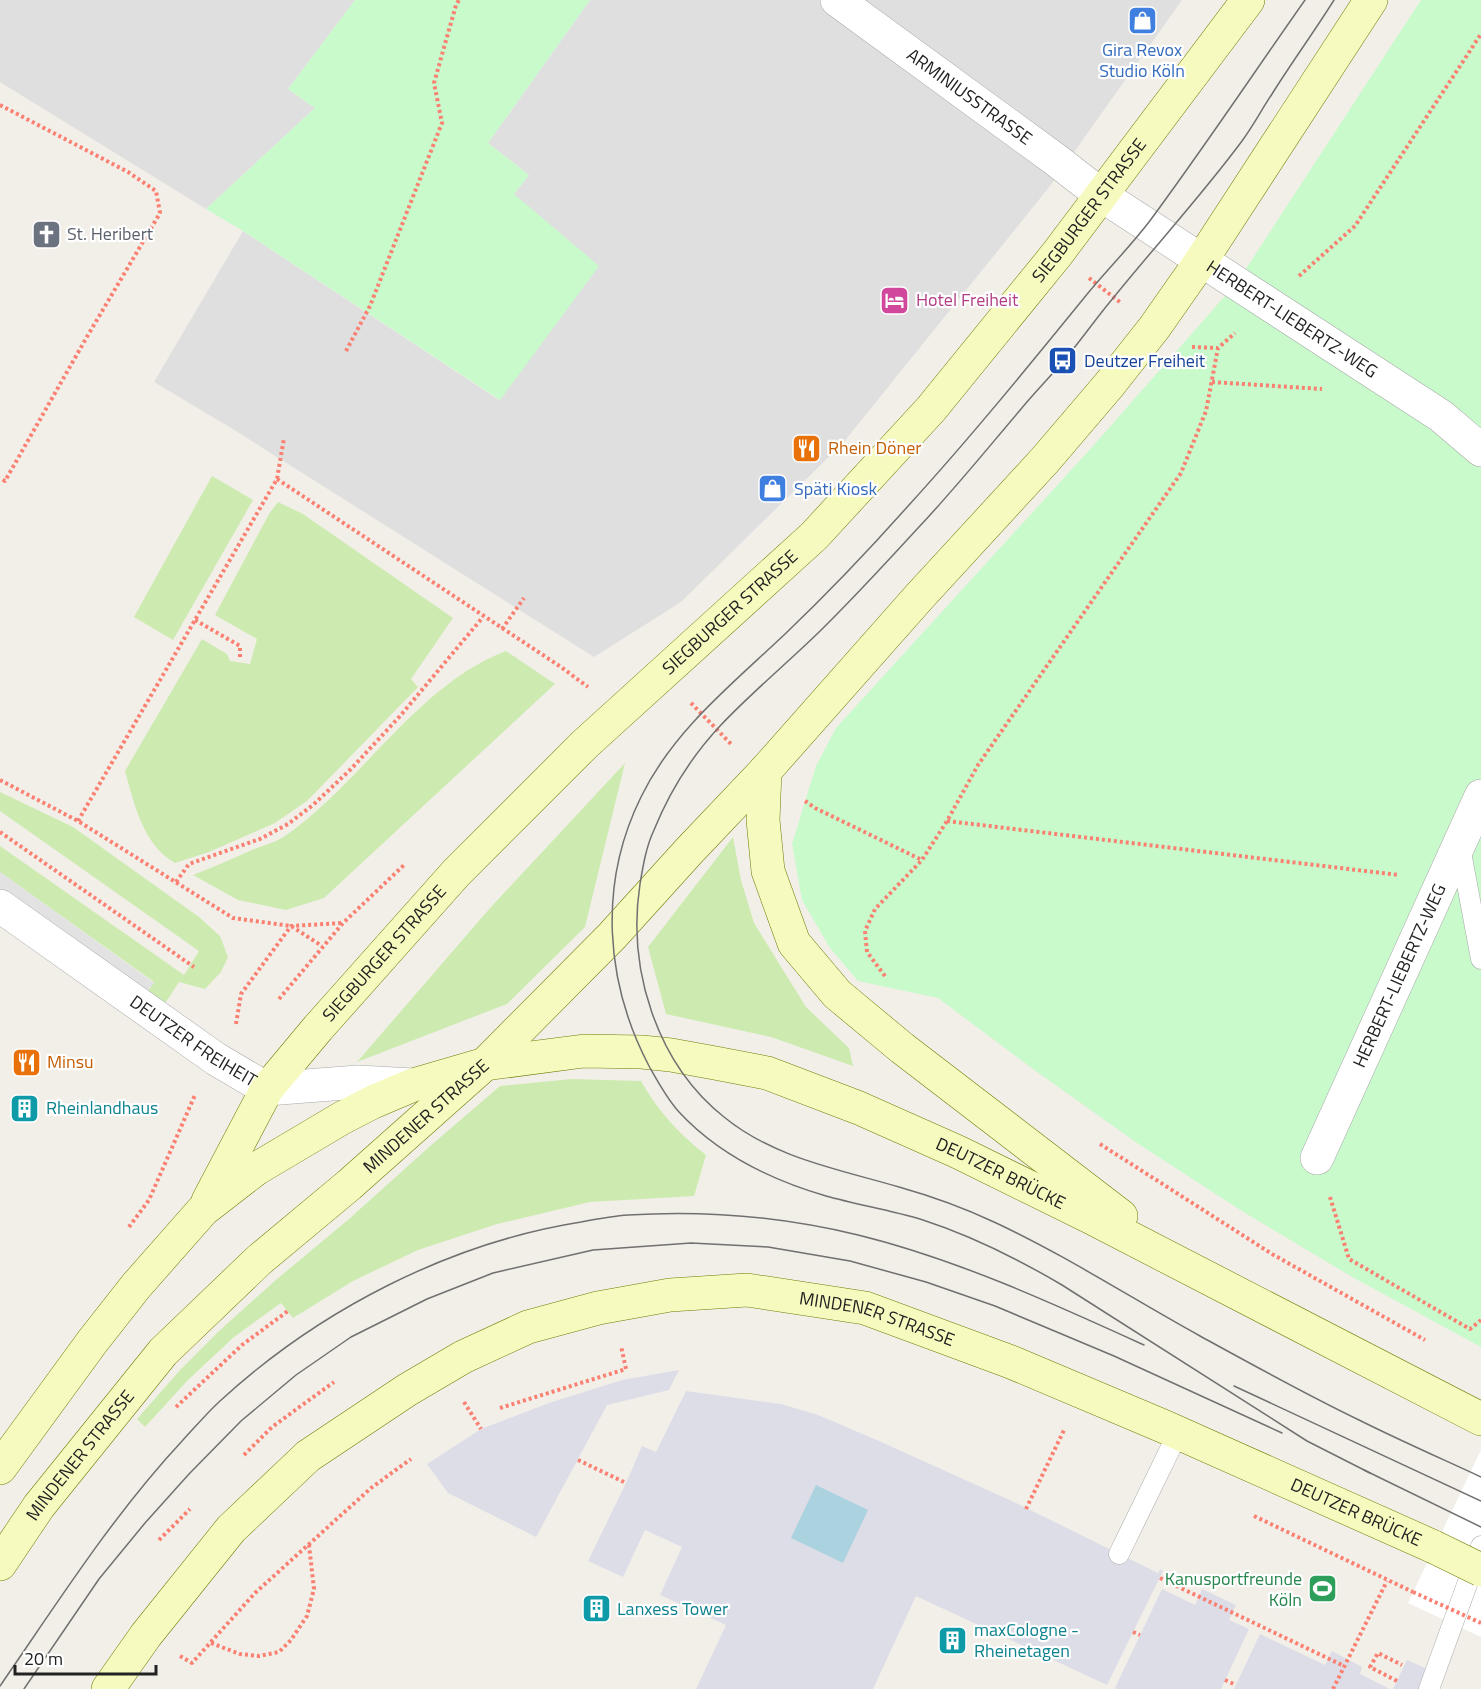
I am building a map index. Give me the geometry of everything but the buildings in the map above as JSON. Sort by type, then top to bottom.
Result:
[{"type":"main road","name":"SIEGBURGER STRASSE","points":[[203,1210],[267,1089],[318,1028],[456,873],[585,744],[814,536],[931,409],[1057,254],[1248,0]]},
{"type":"main road","points":[[485,1064],[612,936],[765,771],[1045,460],[1109,385],[1154,327],[1200,261],[1371,0]]},
{"type":"main road","points":[[765,771],[763,820],[768,871],[794,943],[830,986],[902,1048],[1188,1268]]},
{"type":"main road","name":"DEUTZER BRÜCKE","points":[[485,1064],[584,1051],[642,1052],[671,1054],[767,1073],[859,1108],[958,1152],[1090,1217],[1481,1419]]},
{"type":"main road","name":"MINDENER STRASSE","points":[[0,1468],[136,1286],[203,1210],[256,1169],[363,1108],[413,1085],[485,1064]]},
{"type":"main road","name":"MINDENER STRASSE","points":[[0,1564],[39,1506],[162,1352],[259,1260],[349,1185],[485,1064]]},
{"type":"main road","name":"MINDENER STRASSE","points":[[108,1689],[146,1635],[231,1530],[308,1456],[407,1389],[463,1357],[528,1327],[598,1308],[670,1295],[747,1290],[865,1308],[1011,1362],[1172,1430]]},
{"type":"main road","name":"DEUTZER BRÜCKE","points":[[1172,1430],[1481,1570]]},
{"type":"street","name":"ARMINIUSSTRASSE","points":[[837,0],[1101,195]]},
{"type":"street","name":"HERBERT-LIEBERTZ-WEG","points":[[1101,195],[1441,416],[1481,450]]},
{"type":"street","name":"HERBERT-LIEBERTZ-WEG","points":[[1317,1158],[1481,796]]},
{"type":"street","name":"DEUTZER FREIHEIT","points":[[0,906],[216,1059],[267,1089],[358,1082],[413,1085]]},
{"type":"lane","points":[[1459,844],[1481,960]]},
{"type":"lane","points":[[1119,1554],[1172,1430]]},
{"type":"lane","points":[[1431,1685],[1481,1546]]},
{"type":"path","points":[[346,351],[370,306],[442,123],[434,82],[459,0]]},
{"type":"path","points":[[1268,305],[1355,226],[1481,34]]},
{"type":"path","points":[[0,105],[128,172],[156,191],[160,213],[5,481],[0,478]]},
{"type":"path","points":[[1089,277],[1129,309]]},
{"type":"path","points":[[886,978],[867,952],[865,931],[874,909],[922,860],[978,765],[1181,473],[1206,411],[1218,348]]},
{"type":"path","points":[[1212,382],[1326,390]]},
{"type":"path","points":[[78,821],[277,479],[284,438]]},
{"type":"path","points":[[277,479],[590,689]]},
{"type":"path","points":[[502,629],[524,598]]},
{"type":"path","points":[[176,882],[189,864],[260,839],[288,824],[313,805],[351,770],[401,715],[483,616]]},
{"type":"path","points":[[195,620],[240,646],[240,658]]},
{"type":"path","points":[[688,700],[732,746],[815,808],[922,860]]},
{"type":"path","points":[[0,780],[78,821],[232,918],[291,926],[343,922],[279,999]]},
{"type":"path","points":[[947,821],[1443,880]]},
{"type":"path","points":[[0,832],[194,967]]},
{"type":"path","points":[[291,926],[322,946]]},
{"type":"path","points":[[236,1025],[241,994],[291,926]]},
{"type":"path","points":[[149,1200],[194,1097]]},
{"type":"path","points":[[1094,1140],[1272,1254],[1429,1342]]},
{"type":"path","points":[[1317,1158],[1350,1259],[1470,1329],[1481,1320]]},
{"type":"path","points":[[173,1409],[242,1345],[288,1311]]},
{"type":"path","points":[[500,1408],[626,1369],[620,1341]]},
{"type":"path","points":[[459,1395],[481,1430]]},
{"type":"path","points":[[1026,1509],[1066,1426]]},
{"type":"path","points":[[177,1654],[192,1663],[255,1593],[371,1488],[411,1459]]},
{"type":"path","points":[[578,1460],[626,1483]]},
{"type":"path","points":[[211,1643],[240,1654],[259,1656],[279,1652],[291,1640],[307,1616],[315,1589],[309,1545]]},
{"type":"path","points":[[1160,1578],[1344,1666]]},
{"type":"path","points":[[1333,1689],[1387,1581]]},
{"type":"path","points":[[1413,1592],[1481,1623]]},
{"type":"path","points":[[1133,1632],[1140,1635]]},
{"type":"path","points":[[1397,1681],[1370,1667],[1378,1653],[1431,1685]]},
{"type":"path","points":[[1225,1680],[1236,1684]]},
{"type":"shaded area","points":[[0,0],[355,0],[288,89],[315,108],[206,209],[0,82]]},
{"type":"shaded area","points":[[590,0],[1182,0],[1050,186],[843,443],[681,602],[594,657],[231,428],[154,382],[243,231],[499,400],[514,194],[529,175],[488,143]]},
{"type":"shaded area","points":[[0,872],[154,983],[145,995],[0,892]]},
{"type":"shaded area","points":[[679,1370],[669,1390],[607,1405],[536,1537],[448,1493],[427,1464],[481,1429],[549,1403],[622,1380]]},
{"type":"shaded area","points":[[686,1391],[781,1404],[818,1415],[1014,1502],[1158,1573],[1161,1569],[1163,1571],[1107,1685],[916,1596],[873,1689],[696,1689],[726,1625],[660,1595],[682,1547],[645,1530],[623,1577],[588,1561],[642,1446],[656,1452]]},
{"type":"shaded area","points":[[1162,1589],[1195,1605],[1202,1589],[1236,1605],[1229,1620],[1249,1629],[1221,1689],[1115,1688]]},
{"type":"shaded area","points":[[1260,1634],[1325,1665],[1332,1651],[1362,1667],[1360,1674],[1390,1689],[1234,1689]]},
{"type":"shaded area","points":[[1407,1660],[1432,1671],[1424,1689],[1393,1689]]},
{"type":"green space","points":[[355,0],[590,0],[488,143],[529,175],[514,194],[599,266],[500,400],[206,209],[315,108],[288,89]]},
{"type":"green space","points":[[1421,0],[1481,0],[1481,1347],[1354,1278],[1245,1213],[1137,1143],[938,998],[858,981],[830,948],[802,900],[792,844],[816,766],[836,728],[1093,446],[1238,281]]},
{"type":"green space","points":[[212,476],[253,500],[173,640],[134,617]]},
{"type":"green space","points":[[278,502],[303,514],[453,618],[411,679],[418,687],[307,801],[275,823],[209,852],[175,863],[155,846],[147,834],[136,809],[125,771],[202,639],[227,654],[230,661],[250,664],[257,639],[215,615],[269,514]]},
{"type":"green space","points":[[506,651],[555,684],[324,898],[286,910],[238,900],[193,875],[282,838],[338,791],[416,711],[444,687],[474,667]]},
{"type":"green space","points":[[625,763],[585,927],[507,1004],[357,1062],[490,908]]},
{"type":"green space","points":[[0,792],[73,827],[199,917],[220,936],[228,957],[221,972],[205,989],[179,982],[162,1008],[145,995],[154,982],[0,872],[0,846],[184,975],[199,951],[0,811]]},
{"type":"green space","points":[[733,837],[741,880],[754,923],[806,1007],[849,1048],[853,1066],[771,1037],[666,1014],[648,947]]},
{"type":"green space","points":[[572,1079],[641,1081],[670,1121],[706,1155],[694,1196],[590,1202],[497,1224],[418,1250],[353,1281],[293,1318],[281,1303],[234,1337],[188,1380],[145,1427],[137,1419],[181,1369],[219,1331],[500,1086]]},
{"type":"water","points":[[816,1485],[868,1510],[843,1563],[791,1538]]},
{"type":"pier","points":[[1481,1450],[1481,1637],[1408,1603]]},
{"type":"tram line","points":[[1305,0],[1149,222],[976,429],[848,572],[724,691],[669,751],[641,797],[627,830],[618,864],[613,898],[612,933],[623,1001],[634,1034],[649,1066],[675,1107],[711,1141],[746,1164],[805,1190],[923,1220],[959,1233],[1012,1257],[1062,1285],[1307,1441],[1370,1473]]},
{"type":"tram line","points":[[1334,0],[1242,141],[1060,365],[945,499],[881,568],[817,634],[731,714],[691,762],[674,789],[649,843],[640,884],[637,916],[638,948],[643,980],[652,1012],[664,1042],[680,1070],[700,1095],[743,1131],[764,1143],[807,1161],[923,1194],[994,1222],[1046,1248],[1299,1390],[1481,1477]]},
{"type":"tram line","points":[[0,1686],[133,1498],[220,1401],[259,1368],[343,1310],[388,1285],[483,1246],[532,1232],[628,1215],[686,1213],[773,1219],[858,1235],[931,1256],[1039,1298],[1144,1345]]},
{"type":"tram line","points":[[24,1689],[99,1579],[145,1523],[241,1421],[296,1375],[351,1337],[427,1299],[493,1273],[593,1250],[691,1243],[768,1247],[850,1261],[926,1282],[995,1306],[1114,1356],[1282,1433]]},
{"type":"tram line","points":[[1234,1386],[1481,1501]]},
{"type":"tram line","points":[[1364,1470],[1481,1527]]},
{"type":"place","name":"Gira Revox Studio Köln","points":[[1142,21]]},
{"type":"place","name":"St. Heribert","points":[[46,234]]},
{"type":"place","name":"Hotel Freiheit","points":[[895,300]]},
{"type":"place","name":"Deutzer Freiheit","points":[[1063,361]]},
{"type":"place","name":"Rhein Döner","points":[[807,448]]},
{"type":"place","name":"Späti Kiosk","points":[[773,489]]},
{"type":"place","name":"Minsu","points":[[26,1062]]},
{"type":"place","name":"Rheinlandhaus","points":[[25,1108]]},
{"type":"place","name":"Kanusportfreunde Köln","points":[[1323,1589]]},
{"type":"place","name":"Lanxess Tower","points":[[596,1609]]},
{"type":"place","name":"maxCologne - Rheinetagen","points":[[953,1640]]}]
